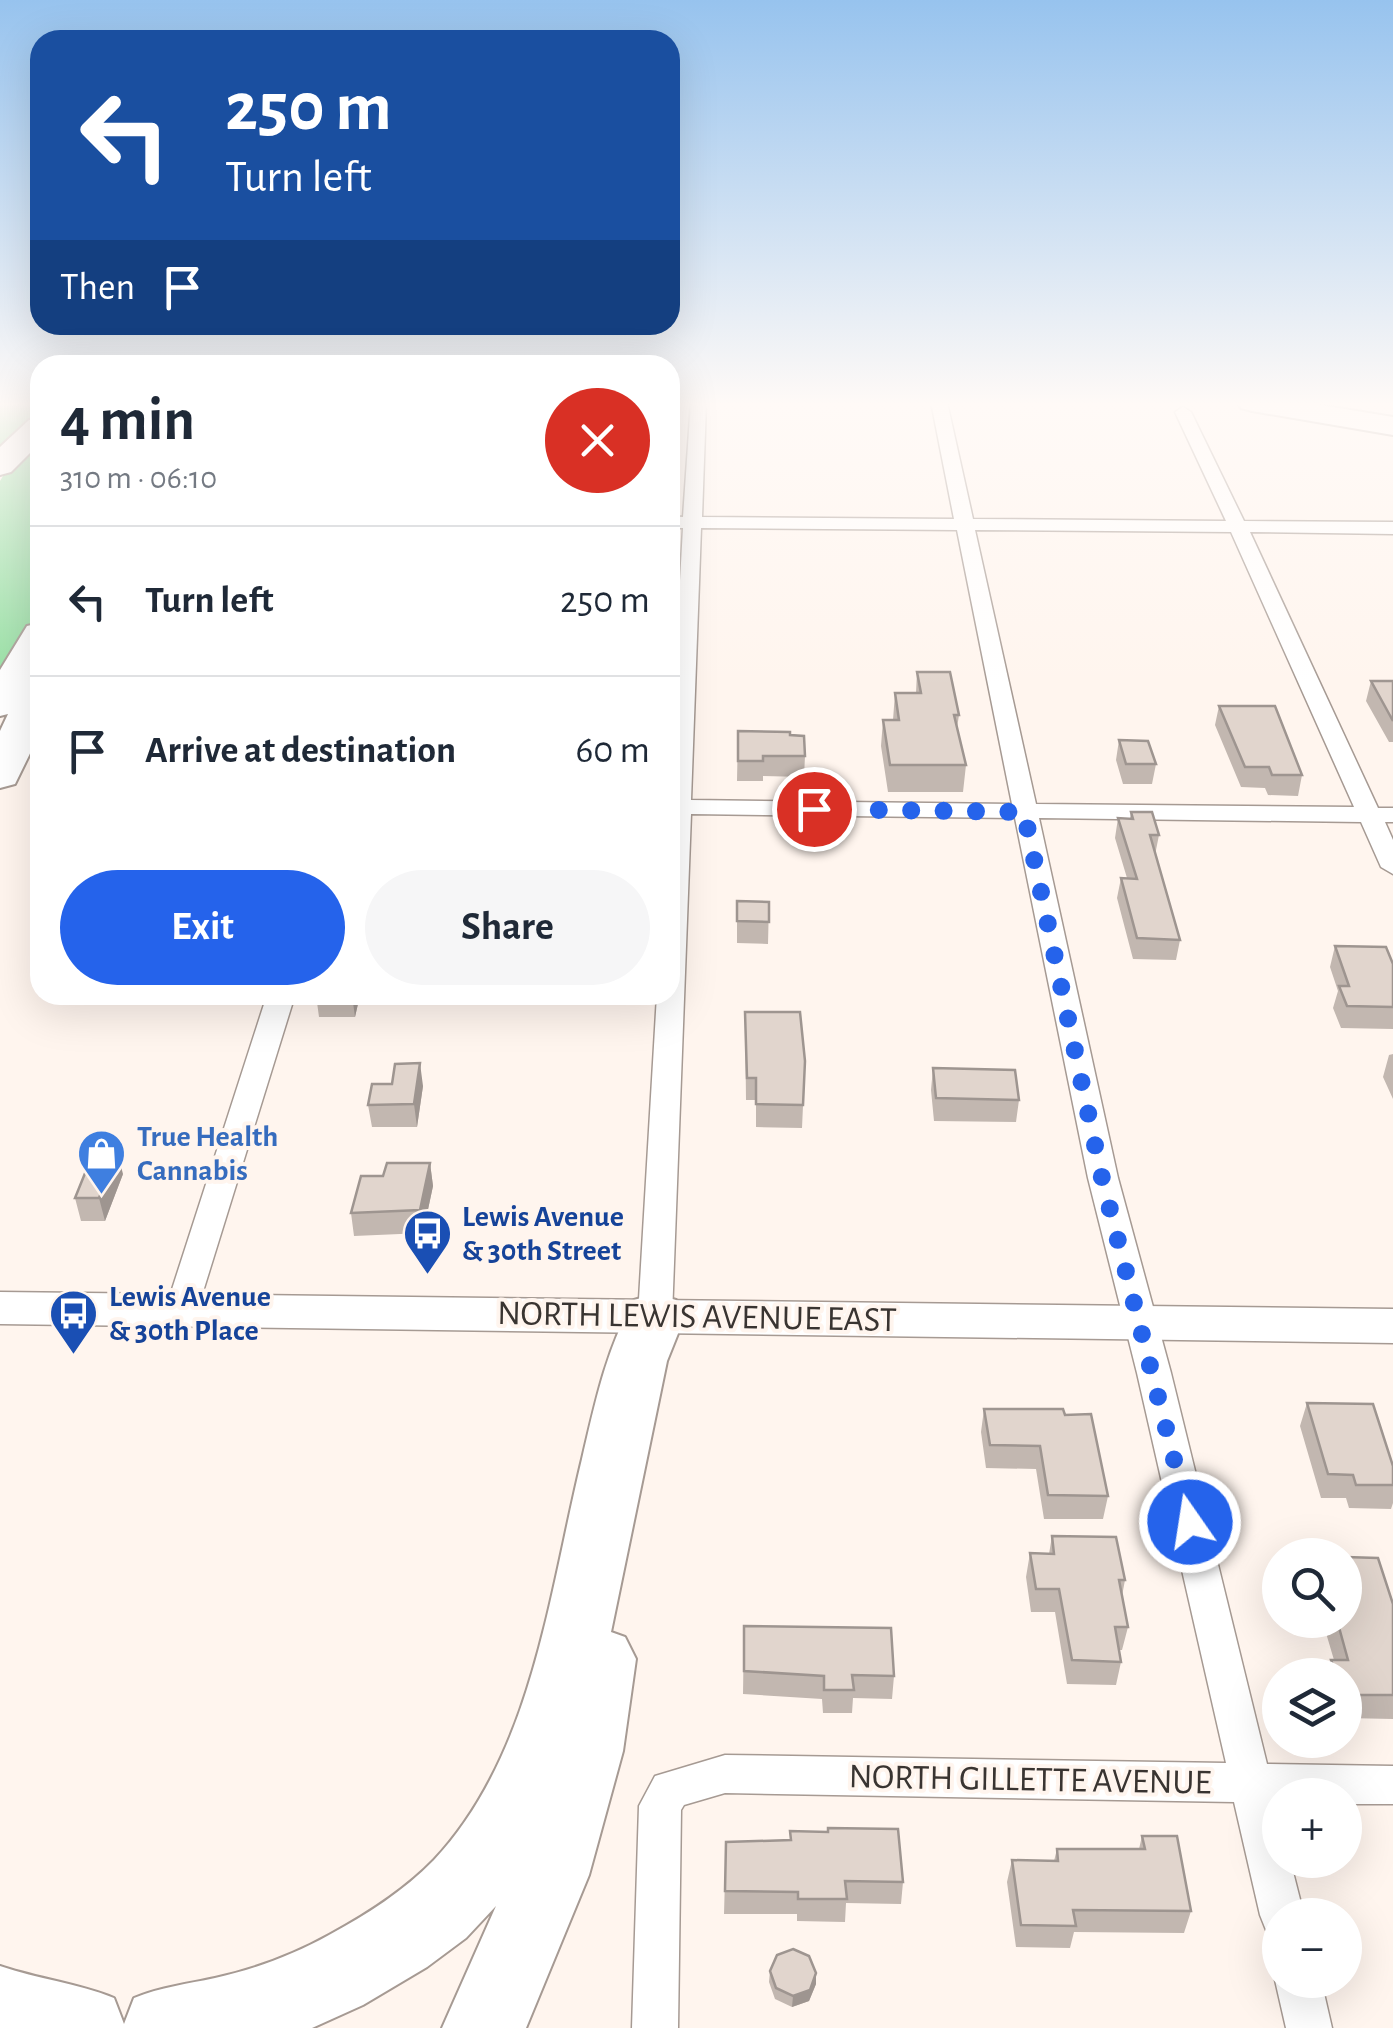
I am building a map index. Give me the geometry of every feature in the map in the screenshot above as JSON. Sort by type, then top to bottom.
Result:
[{"type":"highway","points":[[0,704],[30,652]]},
{"type":"highway","points":[[0,775],[30,710]]},
{"type":"highway","points":[[164,2028],[204,2023],[247,2011],[329,1979],[423,1921],[460,1889],[498,1841],[527,1788],[556,1716],[636,1361],[655,1316]]},
{"type":"highway","points":[[484,2028],[550,1875],[586,1750],[599,1662],[662,1360],[655,1316]]},
{"type":"highway","points":[[0,2007],[39,2021],[84,2028]]},
{"type":"main road","name":"NORTH LEWIS AVENUE EAST","points":[[0,1308],[1393,1326]]},
{"type":"street","points":[[680,604],[685,497]]},
{"type":"street","points":[[960,497],[1102,1178],[1278,1898]]},
{"type":"street","points":[[1221,497],[1381,815],[1393,867]]},
{"type":"street","points":[[682,522],[1393,528]]},
{"type":"street","points":[[680,808],[1381,815]]},
{"type":"street","points":[[181,1311],[278,1005]]},
{"type":"street","points":[[655,1316],[667,1005]]},
{"type":"street","name":"NORTH GILLETTE AVENUE","points":[[655,2028],[660,1806],[670,1790],[725,1774],[1393,1786]]},
{"type":"street","points":[[1302,1998],[1309,2028]]},
{"type":"green space","points":[[0,497],[30,497],[30,625],[0,670]]},
{"type":"building","points":[[917,672],[950,672],[959,715],[954,715],[966,765],[890,765],[883,720],[899,720],[895,693],[921,693]]},
{"type":"building","points":[[1371,681],[1393,681],[1393,721]]},
{"type":"building","points":[[1219,706],[1275,706],[1302,775],[1272,775],[1269,767],[1245,767]]},
{"type":"building","points":[[738,731],[804,736],[805,756],[763,756],[763,761],[738,761]]},
{"type":"building","points":[[1119,740],[1148,741],[1156,764],[1126,764]]},
{"type":"building","points":[[1131,812],[1152,812],[1159,835],[1150,835],[1180,940],[1137,938],[1121,878],[1137,879],[1118,818],[1133,819]]},
{"type":"building","points":[[737,901],[769,902],[769,922],[737,921]]},
{"type":"building","points":[[1335,946],[1386,947],[1393,964],[1393,1007],[1347,1006],[1339,986],[1349,986]]},
{"type":"building","points":[[745,1012],[800,1012],[805,1061],[803,1105],[756,1104],[756,1078],[747,1078]]},
{"type":"building","points":[[420,1063],[414,1104],[368,1105],[372,1084],[392,1084],[395,1064]]},
{"type":"building","points":[[933,1068],[1015,1070],[1019,1100],[936,1098]]},
{"type":"building","points":[[94,1151],[117,1151],[99,1198],[75,1198]]},
{"type":"building","points":[[387,1163],[430,1163],[420,1210],[351,1213],[361,1176],[383,1176]]},
{"type":"building","points":[[1307,1403],[1373,1404],[1393,1466],[1393,1485],[1356,1485],[1353,1475],[1328,1474]]},
{"type":"building","points":[[984,1409],[1063,1409],[1065,1415],[1091,1414],[1108,1496],[1048,1495],[1040,1446],[990,1445]]},
{"type":"building","points":[[1052,1536],[1116,1537],[1125,1580],[1119,1580],[1128,1627],[1115,1627],[1121,1662],[1072,1660],[1059,1589],[1036,1589],[1030,1553],[1054,1554]]},
{"type":"building","points":[[1362,1558],[1378,1558],[1393,1604],[1393,1695],[1362,1695],[1362,1658],[1347,1658],[1342,1638],[1362,1638]]},
{"type":"building","points":[[744,1626],[891,1628],[894,1676],[852,1675],[854,1690],[824,1690],[824,1676],[744,1671]]},
{"type":"building","points":[[828,1828],[898,1829],[903,1882],[845,1881],[847,1899],[798,1899],[798,1892],[725,1891],[726,1842],[791,1840],[790,1831],[828,1832]]},
{"type":"building","points":[[1142,1836],[1177,1836],[1191,1911],[1073,1910],[1076,1926],[1021,1925],[1012,1860],[1058,1861],[1057,1849],[1145,1849]]},
{"type":"building","points":[[793,1949],[809,1956],[816,1973],[810,1990],[793,1996],[776,1988],[770,1971],[777,1955]]},
{"type":"place","name":"True Health Cannabis","points":[[102,1196]]},
{"type":"place","name":"Lewis Avenue & 30th Street","points":[[427,1276]]},
{"type":"place","name":"Lewis Avenue & 30th Place","points":[[74,1356]]},
{"type":"route","points":[[814,809],[1024,812],[1102,1178],[1190,1522]]}]
